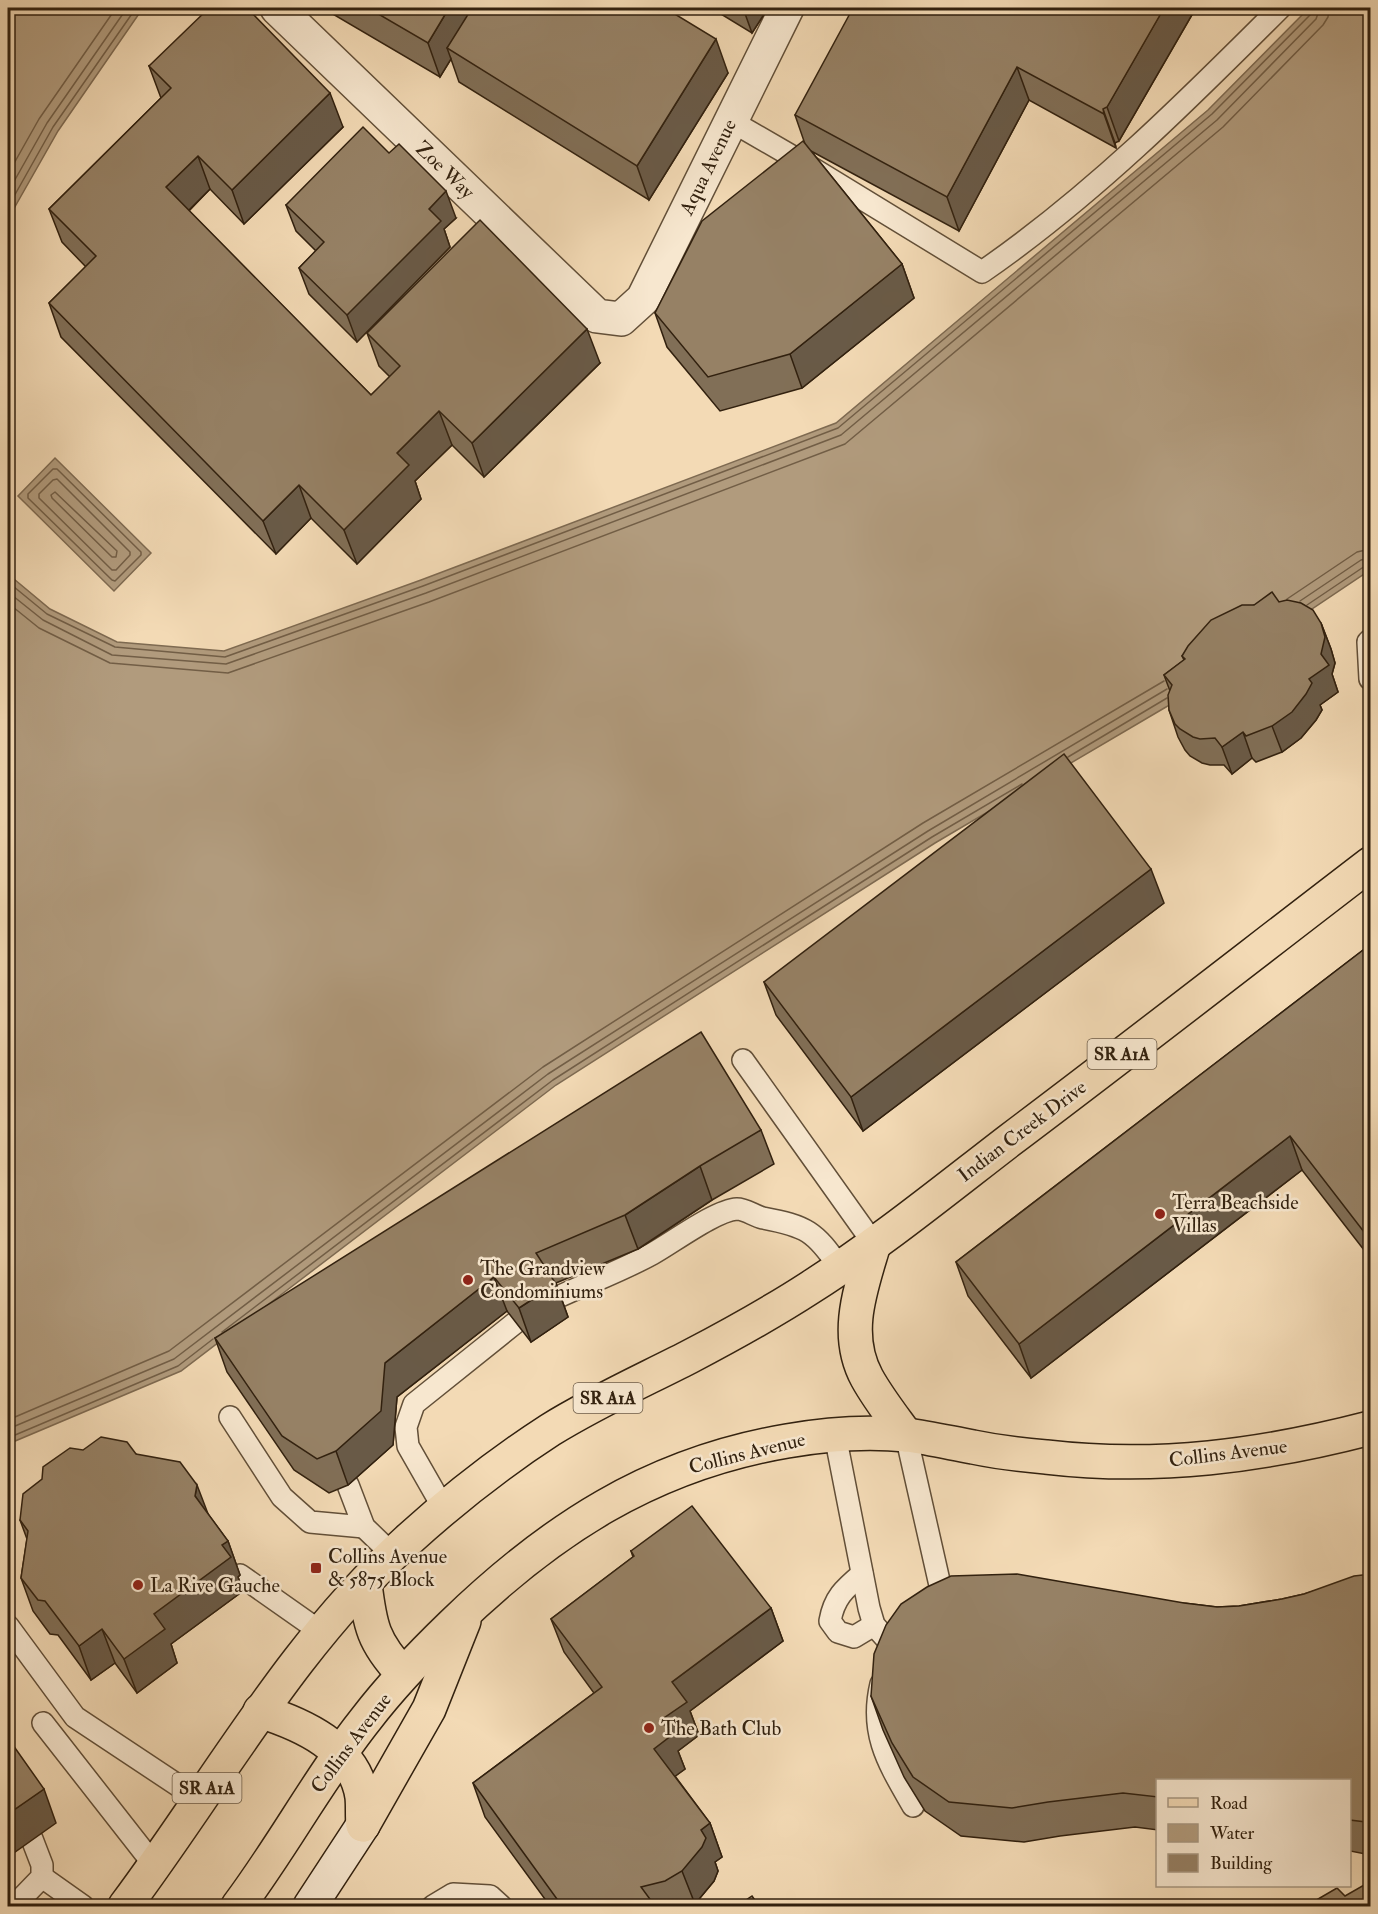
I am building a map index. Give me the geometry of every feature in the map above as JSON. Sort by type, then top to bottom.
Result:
[{"type":"main road","name":"Indian Creek Drive","points":[[874,1244],[1371,864]]},
{"type":"main road","name":"SR A1A","points":[[125,1906],[155,1866],[260,1711],[321,1632],[393,1555],[444,1509],[494,1468],[552,1429],[619,1391],[751,1324],[874,1244]]},
{"type":"main road","points":[[874,1244],[855,1309],[857,1355],[866,1378],[906,1435]]},
{"type":"main road","name":"Collins Avenue","points":[[238,1906],[340,1754],[403,1674],[469,1608],[543,1545],[583,1518],[657,1479],[715,1456],[768,1444],[835,1435],[906,1435],[1048,1458],[1118,1463],[1247,1455],[1370,1429]]},
{"type":"main road","points":[[365,1584],[369,1621],[377,1642],[388,1659],[403,1674]]},
{"type":"main road","points":[[363,1825],[429,1709],[469,1608]]},
{"type":"main road","points":[[260,1711],[289,1720],[312,1732],[340,1754],[352,1770],[359,1786],[362,1796],[363,1825]]},
{"type":"street","name":"Zoe Way","points":[[277,8],[597,316],[621,320]]},
{"type":"street","name":"Aqua Avenue","points":[[621,320],[643,298],[787,8]]},
{"type":"street","points":[[310,1906],[363,1825]]},
{"type":"lane","points":[[731,121],[982,272],[1025,242],[1139,147],[1280,8]]},
{"type":"lane","points":[[1371,640],[1368,642],[1371,679]]},
{"type":"lane","points":[[743,1060],[874,1244]]},
{"type":"lane","points":[[556,1298],[653,1254],[728,1211],[739,1209],[761,1218],[797,1225],[820,1240],[840,1268]]},
{"type":"lane","points":[[444,1509],[408,1446],[406,1427],[414,1404],[514,1323]]},
{"type":"lane","points":[[230,1417],[282,1497],[310,1522],[364,1527]]},
{"type":"lane","points":[[835,1435],[874,1625],[891,1644]]},
{"type":"lane","points":[[906,1435],[944,1602],[924,1615]]},
{"type":"lane","points":[[348,1485],[364,1527],[393,1555]]},
{"type":"lane","points":[[862,1574],[843,1590],[832,1607],[830,1621],[838,1632],[854,1637],[874,1625]]},
{"type":"lane","points":[[240,1575],[321,1632]]},
{"type":"lane","points":[[8,1626],[75,1717],[200,1800]]},
{"type":"lane","points":[[908,1630],[891,1644],[876,1717],[884,1756],[913,1806]]},
{"type":"lane","points":[[43,1723],[155,1866]]},
{"type":"lane","points":[[14,1906],[42,1877],[42,1865],[32,1839]]},
{"type":"lane","points":[[42,1877],[83,1906]]},
{"type":"lane","points":[[433,1906],[453,1894],[490,1896],[501,1906]]},
{"type":"water","points":[[8,8],[143,8],[58,131],[8,219]]},
{"type":"water","points":[[1309,8],[1370,8],[1370,570],[1166,707],[935,843],[556,1085],[181,1371],[8,1444],[8,574],[50,609],[117,642],[224,651],[421,580],[836,423],[1208,110]]},
{"type":"water","points":[[55,458],[151,553],[114,591],[18,496]]},
{"type":"building","points":[[209,8],[247,8],[330,93],[232,190],[198,156],[166,187],[371,395],[400,366],[367,333],[480,220],[587,329],[472,443],[439,411],[397,453],[409,465],[344,530],[299,485],[263,521],[49,303],[96,256],[49,209],[171,88],[149,66]]},
{"type":"building","points":[[368,8],[449,8],[428,43]]},
{"type":"building","points":[[472,8],[665,8],[716,39],[637,166],[447,48]]},
{"type":"building","points":[[853,8],[1164,8],[1107,107],[1103,109],[1104,114],[1017,67],[947,197],[795,115]]},
{"type":"building","points":[[363,127],[389,153],[399,144],[446,191],[429,209],[441,221],[347,315],[299,268],[324,242],[286,205]]},
{"type":"building","points":[[803,141],[902,264],[790,354],[708,377],[655,313],[702,221]]},
{"type":"building","points":[[1272,592],[1279,602],[1287,600],[1301,603],[1313,610],[1321,623],[1325,637],[1321,654],[1329,665],[1309,679],[1312,683],[1292,712],[1272,726],[1246,736],[1243,732],[1222,747],[1215,738],[1193,737],[1175,724],[1169,710],[1168,695],[1172,685],[1164,675],[1185,659],[1182,656],[1188,646],[1211,620],[1242,605],[1254,605]]},
{"type":"building","points":[[1064,754],[1151,869],[851,1097],[764,982]]},
{"type":"building","name":"Terra Beachside Villas","points":[[1371,944],[1371,1241],[1290,1136],[1019,1344],[956,1262]]},
{"type":"building","name":"The Grandview Condominiums","points":[[701,1032],[761,1130],[700,1166],[625,1215],[536,1253],[556,1284],[519,1308],[494,1277],[385,1363],[381,1411],[336,1451],[317,1459],[282,1436],[215,1338]]},
{"type":"building","name":"La Rive Gauche","points":[[101,1437],[127,1442],[136,1454],[180,1462],[197,1485],[195,1496],[228,1541],[222,1545],[231,1557],[154,1614],[165,1629],[124,1659],[102,1629],[79,1646],[45,1601],[38,1600],[21,1578],[28,1531],[20,1520],[23,1494],[42,1479],[43,1467],[70,1448],[83,1450]]},
{"type":"building","name":"The Bath Club","points":[[692,1506],[771,1608],[672,1682],[687,1702],[661,1720],[672,1735],[654,1749],[710,1823],[701,1830],[706,1838],[702,1847],[682,1871],[665,1881],[641,1887],[655,1906],[562,1906],[473,1783],[602,1687],[551,1619],[634,1556],[631,1551]]},
{"type":"building","points":[[1017,1574],[1217,1607],[1282,1599],[1304,1594],[1354,1576],[1371,1574],[1371,1822],[1351,1820],[1351,1779],[1156,1779],[1156,1797],[1123,1793],[1012,1808],[949,1802],[913,1777],[892,1743],[871,1696],[874,1654],[886,1625],[901,1604],[927,1587],[951,1576]]},
{"type":"building","points":[[8,1738],[44,1789],[8,1814]]},
{"type":"building","points":[[1371,1881],[1371,1906],[1306,1906],[1337,1888],[1345,1896]]},
{"type":"building","points":[[752,1896],[759,1906],[737,1906]]},
{"type":"place","name":"Terra Beachside Villas","points":[[1160,1214]]},
{"type":"place","name":"The Grandview Condominiums","points":[[468,1280]]},
{"type":"place","name":"Collins Avenue & 5875 Block","points":[[316,1568]]},
{"type":"place","name":"La Rive Gauche","points":[[138,1585]]},
{"type":"place","name":"The Bath Club","points":[[649,1728]]}]
